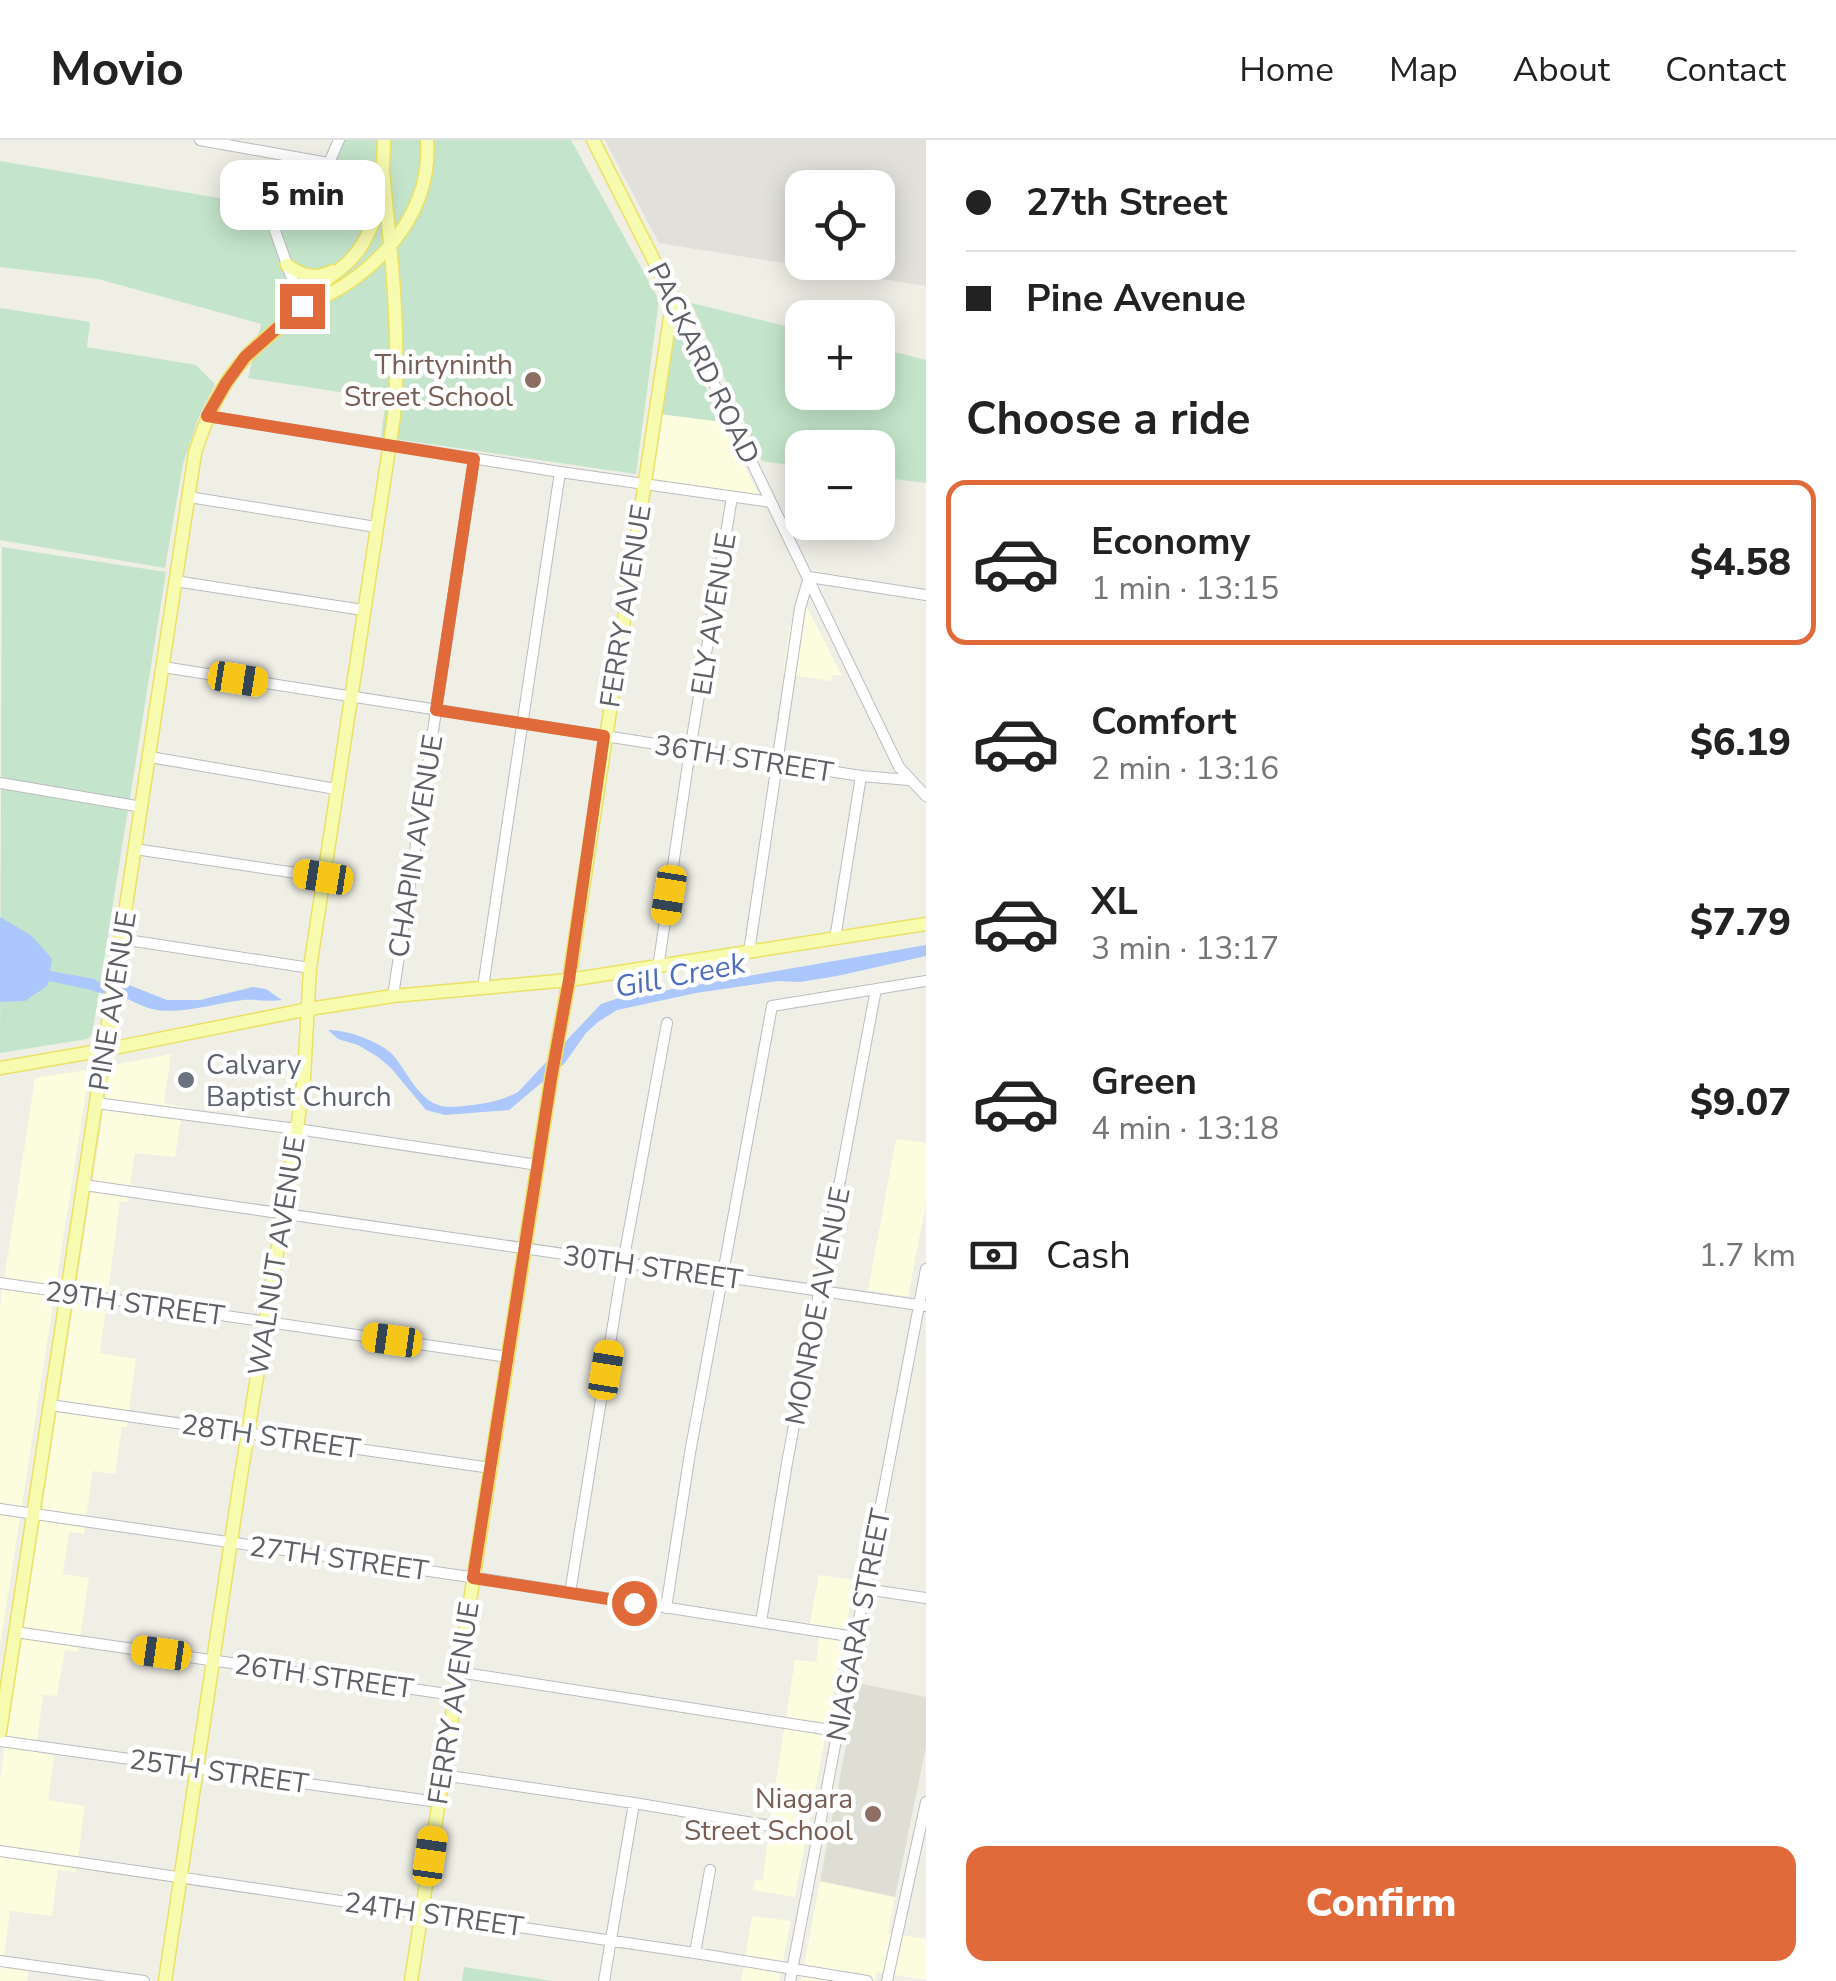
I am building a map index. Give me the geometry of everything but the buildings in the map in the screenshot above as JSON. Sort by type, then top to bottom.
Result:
[{"type":"main road","points":[[302,306],[352,259],[366,238],[377,211],[384,140]]},
{"type":"main road","points":[[302,306],[329,296],[378,259],[390,245],[409,219],[424,184],[427,140]]},
{"type":"main road","name":"PACKARD ROAD","points":[[592,140],[673,298]]},
{"type":"main road","name":"WALNUT AVENUE","points":[[165,1981],[297,1129],[310,968],[389,446],[396,381],[383,172]]},
{"type":"main road","points":[[287,265],[319,277],[352,259]]},
{"type":"main road","name":"FERRY AVENUE","points":[[411,1981],[673,298]]},
{"type":"main road","name":"PINE AVENUE","points":[[0,1732],[195,453],[207,416],[226,383],[245,357],[302,306]]},
{"type":"main road","points":[[0,1068],[308,1009],[392,996],[658,968],[926,924]]},
{"type":"street","points":[[200,140],[328,163]]},
{"type":"street","points":[[302,306],[273,225],[308,204],[339,140]]},
{"type":"street","name":"PACKARD ROAD","points":[[673,298],[899,767],[926,796]]},
{"type":"street","points":[[207,416],[772,502]]},
{"type":"street","name":"CHAPIN AVENUE","points":[[392,996],[474,459]]},
{"type":"street","points":[[483,987],[560,472]]},
{"type":"street","points":[[189,497],[376,526]]},
{"type":"street","name":"ELY AVENUE","points":[[658,968],[732,497]]},
{"type":"street","points":[[749,952],[800,608],[809,578],[926,596]]},
{"type":"street","points":[[175,581],[363,610]]},
{"type":"street","name":"36TH STREET","points":[[163,667],[860,776],[910,780]]},
{"type":"street","points":[[150,756],[336,789]]},
{"type":"street","points":[[835,939],[860,776]]},
{"type":"street","points":[[0,783],[142,807]]},
{"type":"street","points":[[135,849],[323,877]]},
{"type":"street","points":[[121,939],[310,968]]},
{"type":"street","points":[[666,1608],[690,1452],[772,1006],[926,981]]},
{"type":"street","name":"MONROE AVENUE","points":[[760,1622],[786,1463],[876,989]]},
{"type":"street","points":[[570,1592],[623,1263],[667,1023]]},
{"type":"street","points":[[96,1102],[538,1165]]},
{"type":"street","name":"30TH STREET","points":[[84,1185],[922,1306]]},
{"type":"street","name":"NIAGARA STREET","points":[[791,1975],[922,1306],[926,1269]]},
{"type":"street","name":"29TH STREET","points":[[0,1283],[508,1357]]},
{"type":"street","name":"28TH STREET","points":[[50,1405],[491,1468]]},
{"type":"street","name":"27TH STREET","points":[[0,1509],[856,1638]]},
{"type":"street","points":[[865,1590],[926,1598]]},
{"type":"street","name":"26TH STREET","points":[[15,1632],[454,1696]]},
{"type":"street","points":[[458,1672],[837,1731]]},
{"type":"street","name":"25TH STREET","points":[[0,1741],[438,1802]]},
{"type":"street","points":[[442,1775],[819,1834]]},
{"type":"street","points":[[887,1981],[920,1858],[926,1802]]},
{"type":"street","points":[[604,1981],[634,1803]]},
{"type":"street","name":"24TH STREET","points":[[0,1851],[695,1953],[791,1975],[867,1981]]},
{"type":"street","points":[[695,1953],[710,1870]]},
{"type":"street","points":[[0,1961],[144,1981]]},
{"type":"shaded area","points":[[341,140],[571,140],[659,300],[636,474],[381,437],[386,399],[248,378],[261,324],[98,279],[0,267],[0,161],[308,213]]},
{"type":"shaded area","points":[[605,140],[926,140],[926,286],[889,280],[895,280],[895,170],[785,170],[785,263],[659,243]]},
{"type":"shaded area","points":[[691,303],[785,326],[785,410],[895,410],[895,352],[926,360],[926,483],[895,479],[895,430],[785,430],[785,464],[762,461]]},
{"type":"shaded area","points":[[0,308],[90,322],[87,347],[196,365],[215,384],[183,464],[165,568],[0,540]]},
{"type":"shaded area","points":[[681,336],[723,422],[660,414],[673,337]]},
{"type":"shaded area","points":[[660,414],[723,422],[764,506],[650,490]]},
{"type":"shaded area","points":[[2,547],[166,572],[92,1035],[0,1053]]},
{"type":"shaded area","points":[[807,607],[842,676],[832,675],[831,681],[783,674],[794,615],[798,609]]},
{"type":"shaded area","points":[[171,1054],[164,1103],[183,1107],[175,1157],[135,1153],[128,1202],[120,1201],[100,1353],[136,1359],[127,1427],[122,1427],[115,1474],[93,1471],[84,1534],[69,1532],[63,1574],[89,1578],[78,1652],[65,1650],[57,1696],[43,1695],[36,1752],[54,1756],[48,1800],[85,1806],[76,1872],[58,1870],[52,1916],[10,1911],[4,1956],[30,1961],[27,1981],[0,1981],[0,1778],[110,1069],[113,1065]]},
{"type":"shaded area","points":[[87,1070],[0,1646],[0,1306],[35,1078]]},
{"type":"shaded area","points":[[896,1139],[926,1143],[926,1203],[908,1297],[868,1290]]},
{"type":"shaded area","points":[[819,1575],[855,1580],[795,1897],[753,1890],[755,1880],[763,1880],[795,1660],[816,1662],[820,1630],[809,1627]]},
{"type":"shaded area","name":"Niagara Street School","points":[[858,1683],[926,1697],[926,1747],[895,1897],[820,1881]]},
{"type":"shaded area","points":[[820,1881],[895,1897],[888,1933],[926,1939],[926,1980],[877,1972],[875,1981],[801,1981]]},
{"type":"shaded area","points":[[752,1916],[791,1921],[779,1981],[741,1981]]},
{"type":"shaded area","points":[[464,1967],[552,1981],[462,1981]]},
{"type":"water","points":[[0,917],[32,936],[52,959],[50,971],[129,985],[167,1000],[200,1000],[253,987],[266,989],[282,1000],[243,1000],[168,1011],[117,995],[49,981],[25,1001],[0,1002]]},
{"type":"water","points":[[926,945],[926,956],[837,976],[696,993],[617,1010],[586,1033],[564,1064],[509,1110],[445,1115],[426,1110],[378,1057],[338,1039],[328,1030],[380,1045],[433,1103],[448,1107],[479,1104],[518,1092],[601,1004]]},
{"type":"place","name":"Thirtyninth Street School","points":[[533,380]]},
{"type":"place","name":"Calvary Baptist Church","points":[[186,1080]]},
{"type":"place","name":"Niagara Street School","points":[[873,1814]]},
{"type":"route","points":[[302,306],[245,357],[207,416],[474,459],[436,710],[604,736],[559,1045],[473,1578],[634,1603]]},
{"type":"water label","name":"Gill Creek","points":[[680,975]]}]
